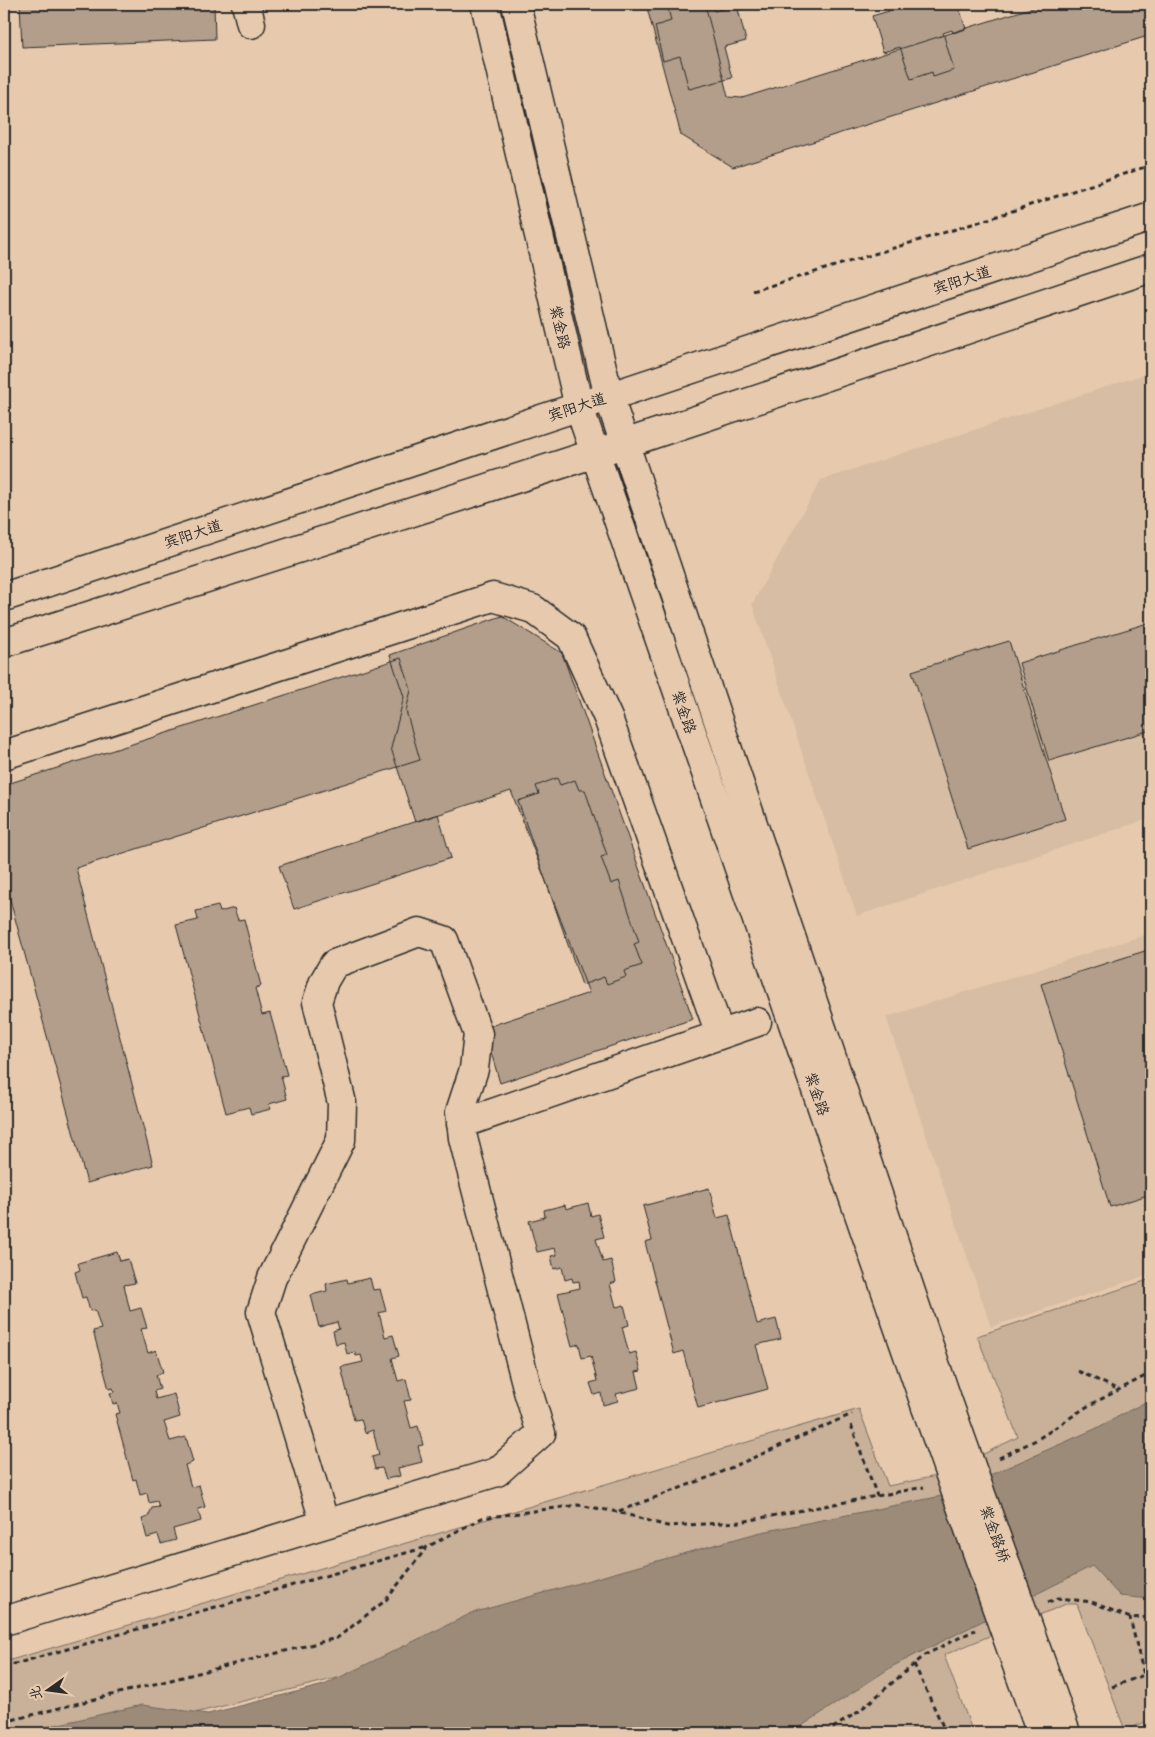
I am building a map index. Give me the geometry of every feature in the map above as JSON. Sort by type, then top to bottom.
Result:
[{"type":"main road","name":"紫金路","points":[[485,4],[579,407],[937,1403]]},
{"type":"main road","name":"紫金路","points":[[516,4],[609,397],[937,1403]]},
{"type":"main road","name":"宾阳大道","points":[[4,597],[1151,217]]},
{"type":"main road","points":[[4,643],[595,454],[1151,268]]},
{"type":"main road","points":[[4,756],[493,597],[534,609],[571,637],[608,718],[720,1034]]},
{"type":"main road","points":[[4,1622],[497,1472],[541,1433],[528,1391],[462,1138],[460,1112],[474,1069],[478,1034],[444,940],[419,932],[334,964],[324,981],[317,1002],[342,1103],[341,1140],[272,1278],[261,1312],[325,1524]]},
{"type":"main road","points":[[461,1124],[757,1022]]},
{"type":"main road","name":"紫金路桥","points":[[937,1403],[1032,1671]]},
{"type":"main road","points":[[1032,1671],[1041,1733]]},
{"type":"main road","points":[[1032,1671],[1066,1733]]},
{"type":"path","points":[[752,291],[982,221],[1151,165]]},
{"type":"path","points":[[1078,1371],[1119,1390]]},
{"type":"path","points":[[997,1458],[1038,1439],[1088,1406],[1151,1373]]},
{"type":"path","points":[[618,1512],[712,1476],[852,1414]]},
{"type":"path","points":[[851,1425],[878,1496]]},
{"type":"path","points":[[4,1667],[427,1547],[482,1518],[578,1505],[618,1512],[667,1526],[740,1522],[930,1486]]},
{"type":"path","points":[[4,1722],[337,1638],[386,1600],[427,1547]]},
{"type":"path","points":[[1112,1687],[1144,1675],[1130,1618]]},
{"type":"path","points":[[914,1664],[946,1733]]},
{"type":"shaded area","points":[[1151,372],[1151,818],[857,916],[752,604],[821,480]]},
{"type":"shaded area","points":[[1151,933],[1151,1274],[991,1327],[886,1017]]},
{"type":"shaded area","points":[[1151,1279],[1151,1720],[1125,1730],[1077,1604],[1066,1604],[944,1655],[973,1733],[554,1733],[533,1630],[113,1733],[4,1733],[4,1662],[859,1409],[888,1486],[941,1475],[1018,1437],[977,1336]]},
{"type":"shaded area","points":[[1151,1399],[1151,1599],[1120,1596],[1092,1566],[893,1666],[791,1733],[20,1733],[142,1705],[208,1714],[324,1685],[472,1613],[757,1533],[942,1496],[1095,1429]]},
{"type":"building","points":[[20,4],[214,4],[215,39],[22,47]]},
{"type":"building","points":[[646,4],[705,4],[728,97],[742,98],[1044,4],[1151,4],[1151,35],[733,167],[681,135]]},
{"type":"building","points":[[667,4],[712,4],[714,11],[737,5],[746,41],[724,47],[732,78],[689,89],[680,56],[663,61],[655,26],[671,21]]},
{"type":"building","points":[[886,4],[958,4],[966,29],[953,33],[952,30],[943,33],[954,70],[933,77],[932,72],[911,79],[900,47],[883,52],[872,16],[889,11]]},
{"type":"building","points":[[502,616],[562,653],[693,1019],[500,1083],[484,1028],[589,993],[511,791],[415,822],[391,748],[404,697],[390,655]]},
{"type":"building","points":[[1151,622],[1151,730],[1049,761],[1019,663]]},
{"type":"building","points":[[1009,641],[1065,819],[968,849],[912,671]]},
{"type":"building","points":[[401,658],[411,690],[406,711],[420,760],[76,868],[153,1165],[87,1183],[4,878],[4,785]]},
{"type":"building","points":[[557,778],[560,785],[575,780],[579,790],[585,790],[607,855],[601,857],[611,884],[619,881],[639,942],[634,944],[642,965],[624,971],[626,977],[607,984],[604,977],[582,985],[518,801],[539,794],[536,786]]},
{"type":"building","points":[[438,814],[451,858],[294,909],[279,866]]},
{"type":"building","points":[[218,906],[220,912],[234,908],[238,920],[244,919],[261,986],[255,988],[262,1015],[270,1013],[287,1075],[281,1076],[287,1099],[269,1104],[271,1109],[251,1114],[249,1107],[226,1113],[176,925],[198,920],[196,911]]},
{"type":"building","points":[[1151,949],[1151,1194],[1110,1207],[1041,984]]},
{"type":"building","points":[[709,1188],[717,1218],[729,1215],[757,1324],[776,1319],[781,1339],[756,1345],[768,1389],[698,1408],[683,1351],[674,1354],[645,1242],[652,1240],[643,1206]]},
{"type":"building","points":[[588,1203],[591,1216],[598,1214],[604,1237],[596,1239],[603,1262],[611,1260],[616,1282],[610,1284],[616,1307],[624,1305],[629,1325],[622,1327],[629,1354],[636,1352],[641,1371],[636,1372],[640,1388],[616,1394],[618,1401],[603,1405],[601,1393],[594,1395],[590,1383],[597,1381],[591,1356],[582,1358],[579,1344],[572,1346],[558,1293],[580,1288],[579,1281],[573,1282],[572,1278],[565,1280],[562,1267],[554,1269],[551,1256],[557,1255],[555,1248],[537,1252],[529,1221],[545,1217],[544,1210],[565,1205],[566,1209]]},
{"type":"building","points":[[117,1252],[120,1261],[128,1259],[135,1283],[124,1285],[130,1311],[141,1308],[147,1328],[141,1329],[148,1353],[156,1350],[163,1372],[156,1375],[160,1389],[154,1391],[156,1399],[174,1394],[180,1417],[164,1422],[170,1441],[186,1437],[193,1462],[185,1465],[191,1487],[199,1485],[205,1507],[198,1509],[201,1521],[173,1529],[176,1540],[161,1544],[158,1535],[147,1538],[142,1519],[148,1517],[152,1508],[159,1507],[157,1501],[149,1503],[147,1493],[140,1495],[136,1479],[133,1480],[115,1414],[120,1413],[117,1403],[113,1404],[110,1393],[114,1392],[113,1388],[109,1389],[93,1331],[101,1329],[95,1310],[90,1311],[86,1297],[82,1298],[75,1272],[80,1270],[78,1263]]},
{"type":"building","points":[[370,1278],[373,1290],[380,1289],[386,1311],[379,1313],[385,1337],[393,1335],[399,1356],[392,1358],[398,1381],[406,1379],[411,1400],[404,1401],[411,1428],[418,1426],[423,1445],[418,1446],[422,1462],[398,1468],[400,1476],[386,1479],[382,1468],[375,1469],[372,1457],[379,1455],[373,1430],[365,1433],[361,1419],[354,1420],[341,1367],[363,1362],[361,1355],[356,1356],[355,1352],[347,1354],[344,1342],[336,1344],[333,1331],[339,1329],[337,1322],[319,1327],[311,1295],[327,1291],[326,1284],[347,1279],[348,1283]]}]
